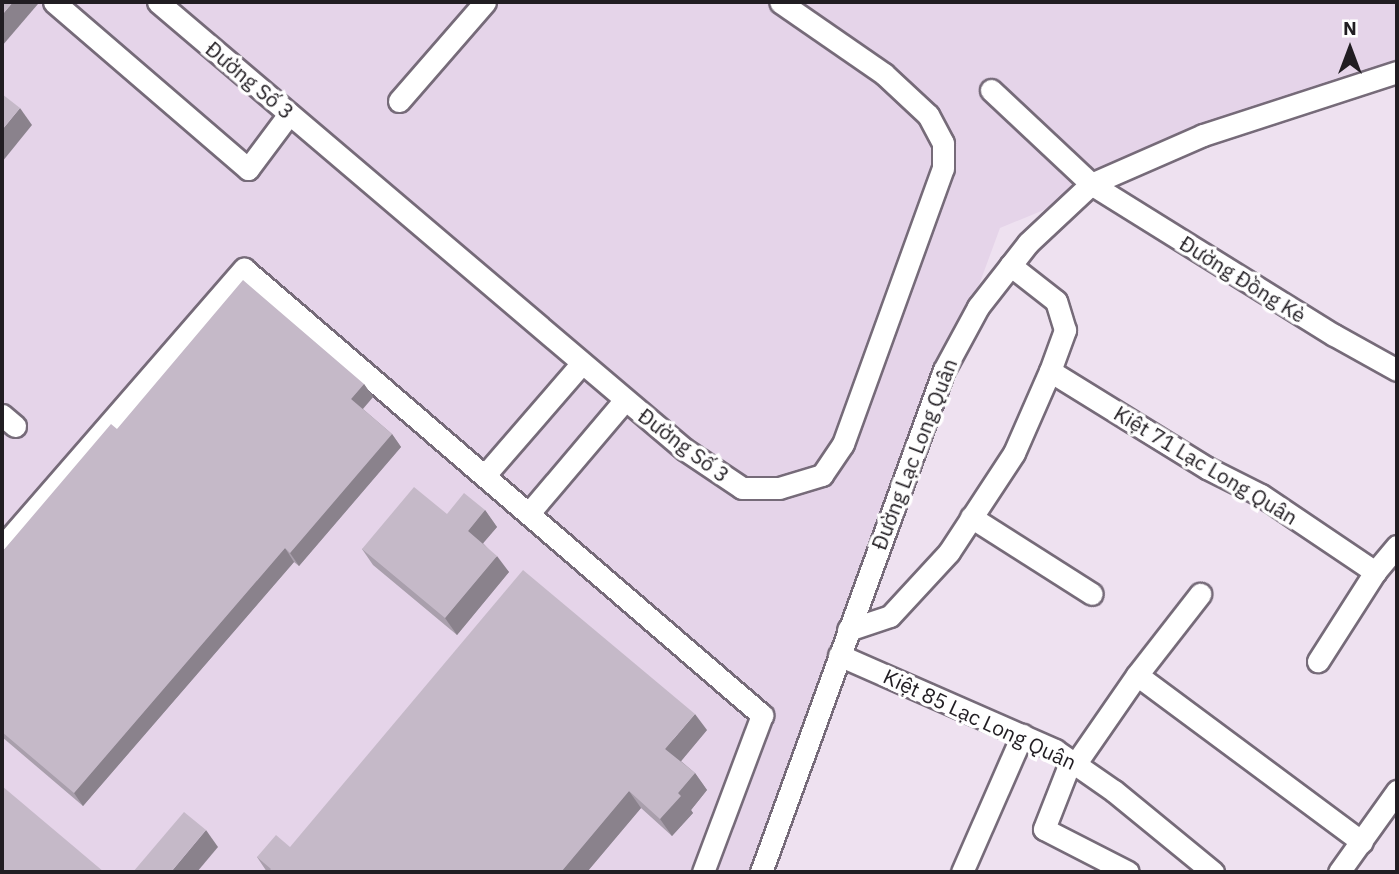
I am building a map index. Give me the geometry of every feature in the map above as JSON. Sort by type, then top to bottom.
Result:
[{"type":"street","points":[[54,2],[247,169],[289,114]]},
{"type":"street","name":"Đường Số 3","points":[[158,2],[625,400],[684,449],[742,488],[779,488],[822,475],[843,444],[943,167],[943,143],[928,115],[884,75],[780,2]]},
{"type":"street","points":[[399,101],[485,2]]},
{"type":"street","name":"Đường Lạc Long Quân","points":[[761,872],[944,370],[978,307],[1010,265],[1028,243],[1091,184],[1203,135],[1397,72]]},
{"type":"street","name":"Đường Đồng Kè","points":[[991,90],[1091,184],[1334,335],[1397,370]]},
{"type":"street","points":[[848,630],[890,616],[949,552],[1014,453],[1050,372],[1065,330],[1056,301],[1010,265]]},
{"type":"street","points":[[2,547],[244,269],[762,715],[703,872]]},
{"type":"street","points":[[485,475],[582,363]]},
{"type":"street","name":"Kiệt 71 Lạc Long Quân","points":[[1050,372],[1207,468],[1261,495],[1368,567]]},
{"type":"street","points":[[529,513],[625,400]]},
{"type":"street","points":[[971,517],[1092,594]]},
{"type":"street","points":[[1318,661],[1368,567],[1397,546]]},
{"type":"street","points":[[1128,872],[1044,829],[1074,761],[1200,594]]},
{"type":"street","name":"Kiệt 85 Lạc Long Quân","points":[[839,655],[1022,735],[1074,761],[1213,872]]},
{"type":"street","points":[[1137,675],[1362,842]]},
{"type":"street","points":[[962,872],[1022,735]]},
{"type":"street","points":[[1339,872],[1397,791]]},
{"type":"shaded area","points":[[2,2],[1397,2],[1397,64],[1000,228],[763,872],[2,872]]},
{"type":"building","points":[[2,2],[13,2],[2,15]]},
{"type":"building","points":[[2,94],[20,108],[2,130]]},
{"type":"building","points":[[243,280],[364,384],[351,399],[392,434],[290,553],[285,548],[74,793],[2,732],[2,552],[111,424],[117,429]]},
{"type":"building","points":[[414,487],[447,514],[464,493],[485,510],[468,531],[497,556],[445,618],[362,549]]},
{"type":"building","points":[[523,570],[695,714],[665,749],[695,773],[678,793],[681,796],[660,819],[629,791],[561,872],[268,872],[271,869],[257,857],[276,835],[290,847]]},
{"type":"building","points":[[2,786],[104,872],[2,872]]},
{"type":"building","points":[[184,812],[206,830],[171,872],[133,872]]}]
